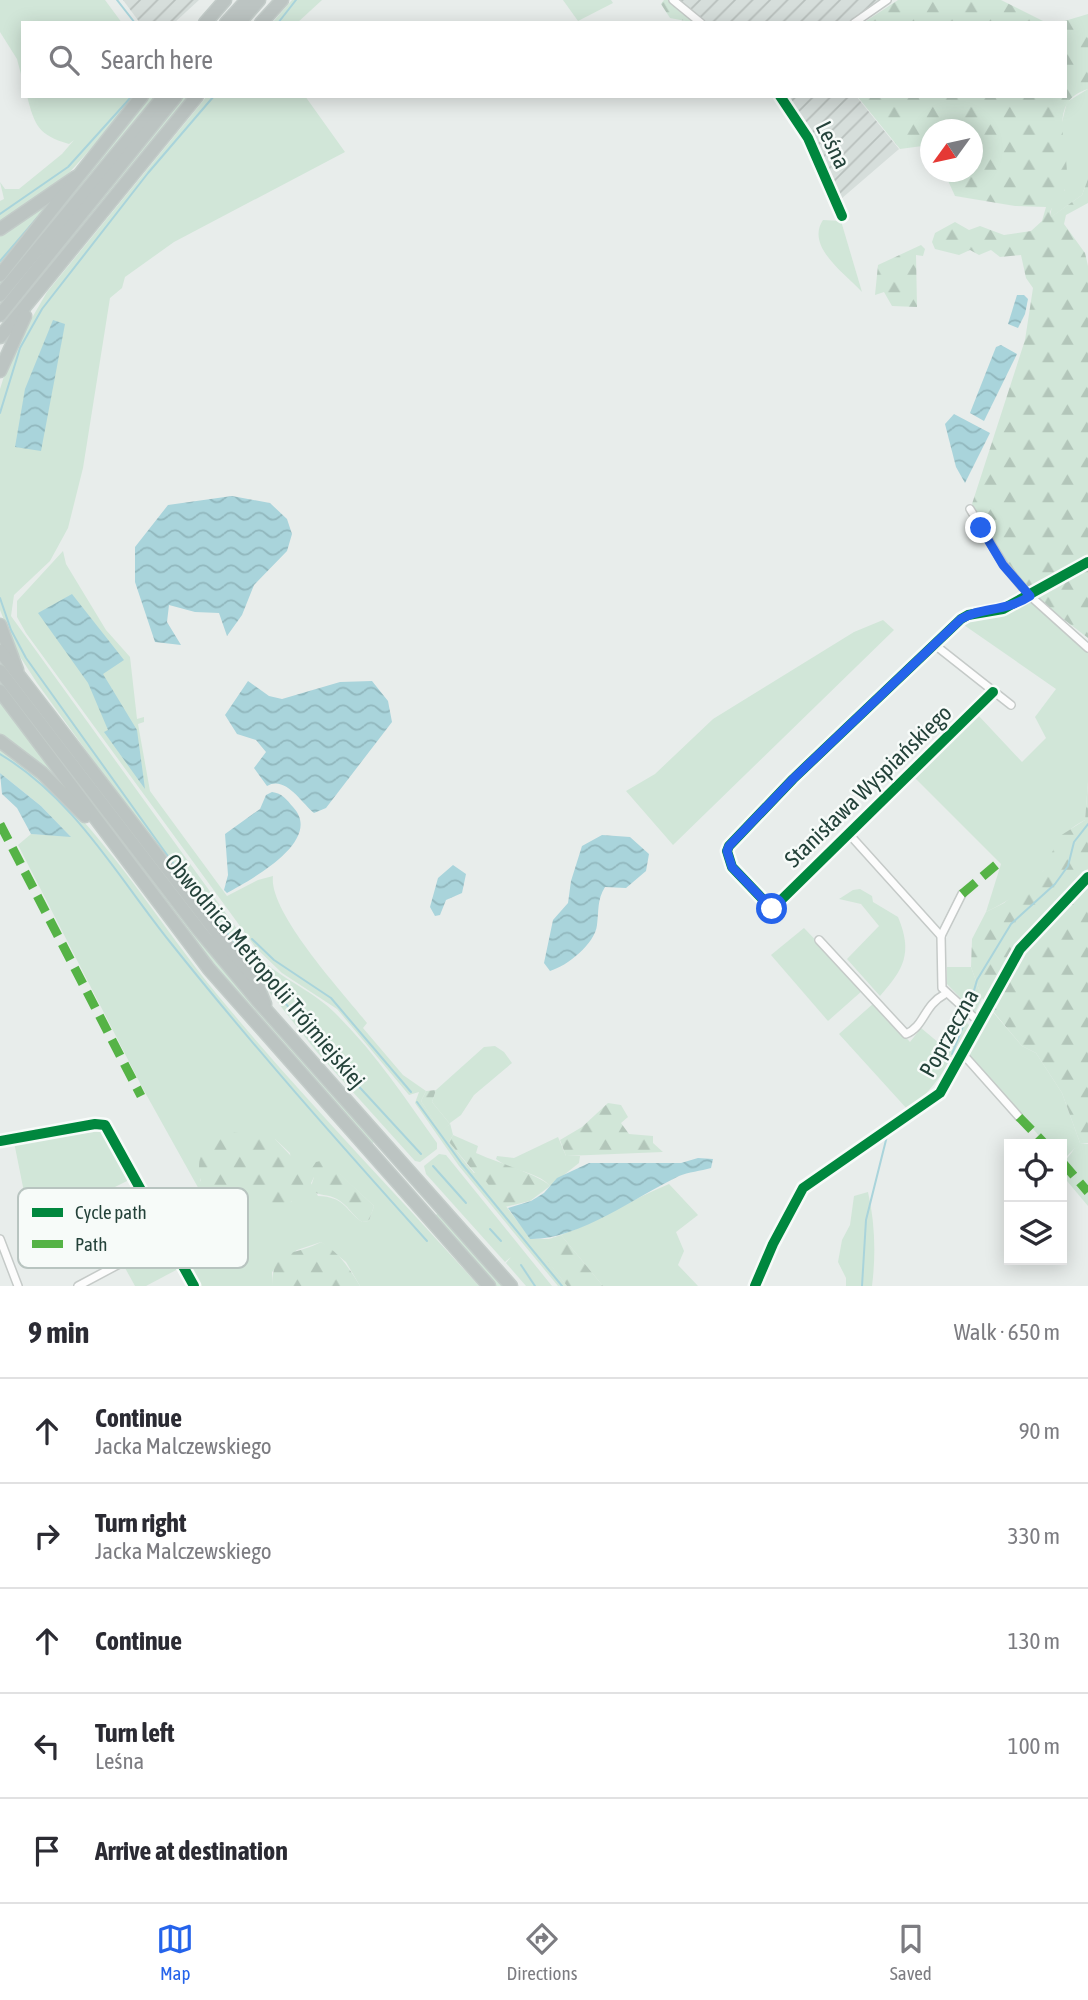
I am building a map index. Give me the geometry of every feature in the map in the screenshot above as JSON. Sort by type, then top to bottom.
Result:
[{"type":"highway","points":[[207,21],[225,0]]},
{"type":"highway","points":[[228,21],[247,0]]},
{"type":"highway","points":[[241,21],[259,0]]},
{"type":"highway","points":[[263,21],[282,0]]},
{"type":"highway","points":[[0,275],[140,98]]},
{"type":"highway","points":[[0,295],[161,98]]},
{"type":"highway","points":[[0,315],[174,98]]},
{"type":"highway","points":[[0,337],[195,98]]},
{"type":"highway","points":[[0,229],[67,181],[79,176]]},
{"type":"highway","points":[[0,371],[18,328],[48,277]]},
{"type":"highway","points":[[0,625],[14,656],[18,674]]},
{"type":"highway","points":[[0,651],[257,985],[271,1017]]},
{"type":"highway","name":"Obwodnica Metropolii Trójmiejskiej","points":[[0,671],[199,930],[271,1017],[512,1286]]},
{"type":"highway","name":"Obwodnica Metropolii Trójmiejskiej","points":[[0,691],[246,1013],[489,1286]]},
{"type":"highway","points":[[0,741],[50,780],[133,868]]},
{"type":"street","points":[[673,0],[699,21]]},
{"type":"street","points":[[857,21],[887,0]]},
{"type":"street","name":"Leśna","points":[[781,98],[808,138],[842,216]]},
{"type":"street","points":[[970,509],[1003,565],[1030,596],[1088,648]]},
{"type":"street","points":[[1011,705],[935,645],[968,615],[1003,609],[1088,562]]},
{"type":"street","name":"Stanisława Wyspiańskiego","points":[[935,645],[793,779],[729,846],[727,851],[732,867],[772,909],[993,692]]},
{"type":"street","points":[[849,834],[941,936]]},
{"type":"street","name":"Poprzeczna","points":[[759,1284],[773,1244],[803,1188],[933,1100],[1020,949],[1088,877]]},
{"type":"street","points":[[962,894],[941,936],[941,980],[945,994],[979,1022]]},
{"type":"street","points":[[819,940],[906,1034],[918,1025],[931,1002],[945,994]]},
{"type":"street","points":[[962,1053],[1019,1117]]},
{"type":"street","points":[[0,1141],[95,1124],[105,1125],[140,1188]]},
{"type":"street","points":[[0,1239],[18,1286]]},
{"type":"street","points":[[78,1286],[112,1268]]},
{"type":"street","points":[[184,1268],[194,1286]]},
{"type":"shaded area","points":[[123,0],[199,0],[176,21],[139,21]]},
{"type":"shaded area","points":[[678,0],[879,0],[850,21],[704,21]]},
{"type":"shaded area","points":[[786,98],[858,98],[899,149],[841,199],[811,137]]},
{"type":"green space","points":[[0,0],[105,0],[121,21],[21,21],[21,74],[17,59],[0,32]]},
{"type":"green space","points":[[292,0],[322,0],[299,21],[274,21]]},
{"type":"green space","points":[[563,0],[611,0],[613,3],[578,21]]},
{"type":"green space","points":[[664,0],[669,0],[694,21],[670,18],[661,4]]},
{"type":"green space","points":[[898,0],[1001,0],[1043,21],[866,21]]},
{"type":"green space","points":[[1088,14],[1088,89],[1074,96],[1066,106],[1063,132],[1067,176],[1065,189],[1050,212],[1051,217],[1082,195],[1088,179],[1088,203],[1066,215],[1064,224],[1085,253],[1088,266],[1088,638],[1045,605],[1033,591],[1028,594],[997,553],[972,504],[1025,340],[1033,288],[1026,278],[1021,255],[1000,257],[991,250],[979,255],[970,250],[959,255],[935,249],[932,242],[935,233],[955,222],[969,230],[980,226],[1004,235],[1031,231],[1042,221],[1046,207],[1015,206],[955,196],[949,182],[983,182],[983,119],[920,119],[920,146],[900,149],[859,98],[1067,98],[1067,21],[1065,21]]},
{"type":"green space","points":[[1088,89],[1088,179],[1082,195],[1050,218],[1052,205],[1065,190],[1061,126],[1067,102]]},
{"type":"green space","points":[[28,98],[136,98],[69,173],[0,222],[0,201],[4,199],[0,182],[5,189],[19,189],[62,154],[74,140],[69,144],[51,137],[40,128]]},
{"type":"green space","points":[[144,98],[157,98],[0,285],[0,279]]},
{"type":"green space","points":[[180,98],[190,98],[0,331],[0,326]]},
{"type":"green space","points":[[205,98],[306,98],[345,152],[174,242],[125,277],[122,288],[110,298],[83,468],[68,528],[50,561],[14,595],[11,616],[253,951],[272,968],[334,1012],[388,1075],[437,1143],[437,1149],[420,1162],[415,1161],[316,1051],[167,862],[17,652],[0,610],[0,389],[11,354],[47,292]]},
{"type":"green space","points":[[67,183],[0,271],[0,233]]},
{"type":"green space","points":[[823,220],[841,221],[862,292],[823,250],[819,230]]},
{"type":"green space","points":[[921,245],[925,249],[923,256],[916,255],[917,307],[892,306],[884,292],[875,295],[878,265]]},
{"type":"green space","points":[[63,551],[66,564],[106,630],[130,657],[137,719],[144,717],[144,722],[138,724],[150,791],[227,896],[258,880],[273,876],[282,910],[294,931],[367,1023],[363,1028],[403,1075],[426,1091],[421,1101],[441,1131],[450,1124],[432,1102],[436,1090],[484,1047],[495,1046],[504,1052],[512,1063],[474,1095],[461,1115],[450,1123],[453,1135],[449,1142],[474,1173],[479,1171],[567,1286],[558,1286],[459,1166],[415,1103],[419,1092],[409,1095],[337,1009],[282,973],[256,948],[26,633],[17,617],[17,601]]},
{"type":"green space","points":[[1034,603],[1088,652],[1088,782],[1085,820],[1064,836],[1044,870],[1032,882],[986,912],[1001,864],[912,775],[978,715],[1022,762],[1046,738],[1035,717],[1056,689],[961,623],[966,619]]},
{"type":"green space","points":[[883,620],[894,630],[673,845],[626,791],[655,774],[713,719],[854,632]]},
{"type":"green space","points":[[0,676],[376,1140],[369,1146],[274,1040],[164,905],[0,685]]},
{"type":"green space","points":[[0,699],[63,783],[62,784],[0,735]]},
{"type":"green space","points":[[0,747],[64,800],[92,831],[194,966],[251,1035],[479,1286],[360,1286],[346,1262],[321,1242],[297,1250],[272,1272],[272,1286],[198,1286],[188,1268],[248,1268],[248,1206],[291,1202],[295,1195],[290,1153],[275,1139],[264,1139],[201,1171],[200,1180],[205,1188],[198,1188],[142,1087],[18,845],[31,834],[70,836],[41,806],[0,773]],"holes":[[[336,1171],[374,1206],[369,1221],[362,1222],[339,1201],[318,1196],[311,1183],[314,1177]]]},
{"type":"green space","points":[[1088,782],[1088,1143],[1080,1143],[1062,1093],[1036,1053],[1022,1046],[982,998],[971,967],[972,939],[986,912],[1004,903],[1043,871],[1060,836],[1085,820]]},
{"type":"green space","points":[[860,889],[872,896],[873,902],[898,917],[903,930],[904,960],[880,996],[847,959],[879,926],[861,904],[839,899],[853,890]]},
{"type":"green space","points":[[804,928],[863,990],[828,1021],[771,955]]},
{"type":"green space","points":[[947,967],[971,967],[982,998],[975,1013],[947,984]]},
{"type":"green space","points":[[874,1003],[910,1042],[921,1028],[945,1048],[955,1038],[964,1020],[970,1026],[936,1082],[908,1110],[839,1034]]},
{"type":"green space","points":[[992,1011],[1022,1046],[1036,1053],[1062,1093],[1080,1143],[1088,1144],[1088,1206],[1067,1181],[1067,1158],[1075,1148],[1067,1156],[1067,1139],[1042,1139],[969,1054]]},
{"type":"green space","points":[[436,1090],[432,1102],[450,1124],[441,1132],[421,1101],[426,1091]]},
{"type":"green space","points":[[608,1103],[621,1105],[628,1117],[621,1123],[629,1134],[653,1136],[653,1143],[663,1152],[566,1156],[560,1140],[582,1127]]},
{"type":"green space","points":[[102,1131],[129,1180],[113,1188],[23,1188],[14,1142]]},
{"type":"green space","points":[[226,1131],[275,1139],[306,1172],[300,1192],[285,1207],[248,1208],[248,1188],[203,1188],[200,1158],[207,1144]]},
{"type":"green space","points":[[453,1135],[478,1146],[476,1153],[527,1173],[550,1186],[530,1201],[505,1207],[479,1172],[475,1173],[449,1142]]},
{"type":"green space","points":[[558,1137],[566,1156],[580,1156],[579,1163],[550,1186],[538,1177],[509,1167],[496,1159],[497,1156],[514,1158]]},
{"type":"green space","points":[[439,1154],[446,1155],[552,1286],[526,1286],[506,1263],[511,1257],[505,1262],[426,1174],[424,1166]]},
{"type":"green space","points":[[325,1160],[374,1206],[369,1221],[362,1222],[337,1199],[310,1190],[314,1177],[312,1168],[316,1162]]},
{"type":"green space","points":[[669,1184],[698,1215],[676,1232],[684,1251],[678,1265],[698,1286],[603,1286],[561,1235]]},
{"type":"green space","points":[[868,1192],[874,1239],[872,1286],[846,1286],[846,1278],[838,1262],[842,1240],[850,1225],[854,1196]]},
{"type":"green space","points":[[440,1211],[507,1286],[494,1286],[433,1218]]},
{"type":"green space","points":[[561,1235],[603,1286],[567,1286],[530,1239],[549,1239]]},
{"type":"green space","points":[[321,1242],[339,1256],[360,1286],[272,1286],[273,1273],[281,1259]]},
{"type":"green space","points":[[125,1268],[178,1269],[146,1286],[135,1286]]},
{"type":"water","points":[[1017,295],[1024,295],[1028,299],[1018,328],[1008,324]]},
{"type":"water","points":[[53,320],[65,324],[41,451],[15,447],[25,389]]},
{"type":"water","points":[[1001,345],[1017,354],[984,421],[970,413],[996,347]]},
{"type":"water","points":[[954,414],[990,433],[965,483],[956,467],[945,424]]},
{"type":"water","points":[[232,496],[270,503],[287,519],[292,534],[287,551],[254,585],[242,615],[227,636],[219,613],[195,612],[169,605],[167,622],[181,645],[155,642],[135,582],[135,547],[168,505]]},
{"type":"water","points":[[72,594],[124,660],[103,674],[137,730],[145,789],[104,732],[108,730],[88,683],[38,613]]},
{"type":"water","points":[[248,681],[269,696],[282,699],[340,682],[372,681],[388,701],[392,722],[326,808],[314,813],[286,787],[280,784],[267,786],[254,768],[266,752],[256,740],[237,734],[225,715]]},
{"type":"water","points":[[0,773],[41,806],[71,837],[31,834],[17,808],[2,794]]},
{"type":"water","points":[[272,792],[281,795],[293,807],[300,820],[299,832],[281,857],[227,893],[224,890],[228,875],[225,834],[260,809],[266,795]]},
{"type":"water","points":[[602,835],[630,837],[649,854],[646,871],[626,888],[605,887],[599,901],[597,925],[591,940],[572,959],[550,971],[544,963],[553,920],[568,903],[571,881],[582,846]]},
{"type":"water","points":[[453,865],[466,874],[462,893],[446,900],[440,915],[435,916],[430,907],[438,878]]},
{"type":"water","points":[[698,1158],[713,1159],[711,1168],[679,1176],[606,1216],[568,1233],[530,1239],[508,1208],[531,1201],[544,1193],[557,1178],[589,1163],[681,1163]]},
{"type":"waterway","points":[[117,0],[133,21]]},
{"type":"waterway","points":[[280,21],[296,0]]},
{"type":"waterway","points":[[0,214],[68,167],[130,98]]},
{"type":"waterway","points":[[0,413],[20,348],[42,309],[148,173],[212,98]]},
{"type":"waterway","points":[[0,261],[38,217]]},
{"type":"waterway","points":[[0,598],[11,630],[26,658],[170,859],[234,942],[317,1041],[421,1154]]},
{"type":"waterway","points":[[0,754],[27,772],[73,816],[232,1018],[427,1241]]},
{"type":"waterway","points":[[969,1008],[977,980],[1011,924],[1055,884],[1068,866],[1074,842],[1088,824]]},
{"type":"waterway","points":[[252,939],[274,960],[331,998],[411,1092]]},
{"type":"waterway","points":[[952,1054],[966,1019]]},
{"type":"waterway","points":[[417,1102],[462,1164],[562,1286]]},
{"type":"waterway","points":[[862,1286],[866,1220],[887,1136],[931,1105]]},
{"type":"waterway","points":[[433,1166],[466,1203]]},
{"type":"waterway","points":[[490,1229],[501,1241]]},
{"type":"waterway","points":[[521,1265],[535,1286]]},
{"type":"marked path","points":[[0,824],[141,1096]]},
{"type":"marked path","points":[[962,894],[996,865]]},
{"type":"marked path","points":[[1019,1117],[1040,1139]]},
{"type":"marked path","points":[[1067,1168],[1088,1192]]},
{"type":"cycle path","points":[[781,98],[808,138],[842,216]]},
{"type":"cycle path","points":[[993,692],[772,909],[732,867],[727,851],[729,846],[793,779],[961,619],[968,615],[1003,609],[1088,562]]},
{"type":"cycle path","points":[[755,1286],[773,1244],[803,1188],[940,1093],[1020,949],[1088,877]]},
{"type":"cycle path","points":[[0,1141],[95,1124],[105,1125],[140,1188]]},
{"type":"cycle path","points":[[184,1268],[194,1286]]},
{"type":"route","points":[[772,909],[732,867],[728,858],[729,846],[862,711],[886,693],[961,619],[968,615],[997,611],[1030,596],[1003,565],[981,528]]}]
